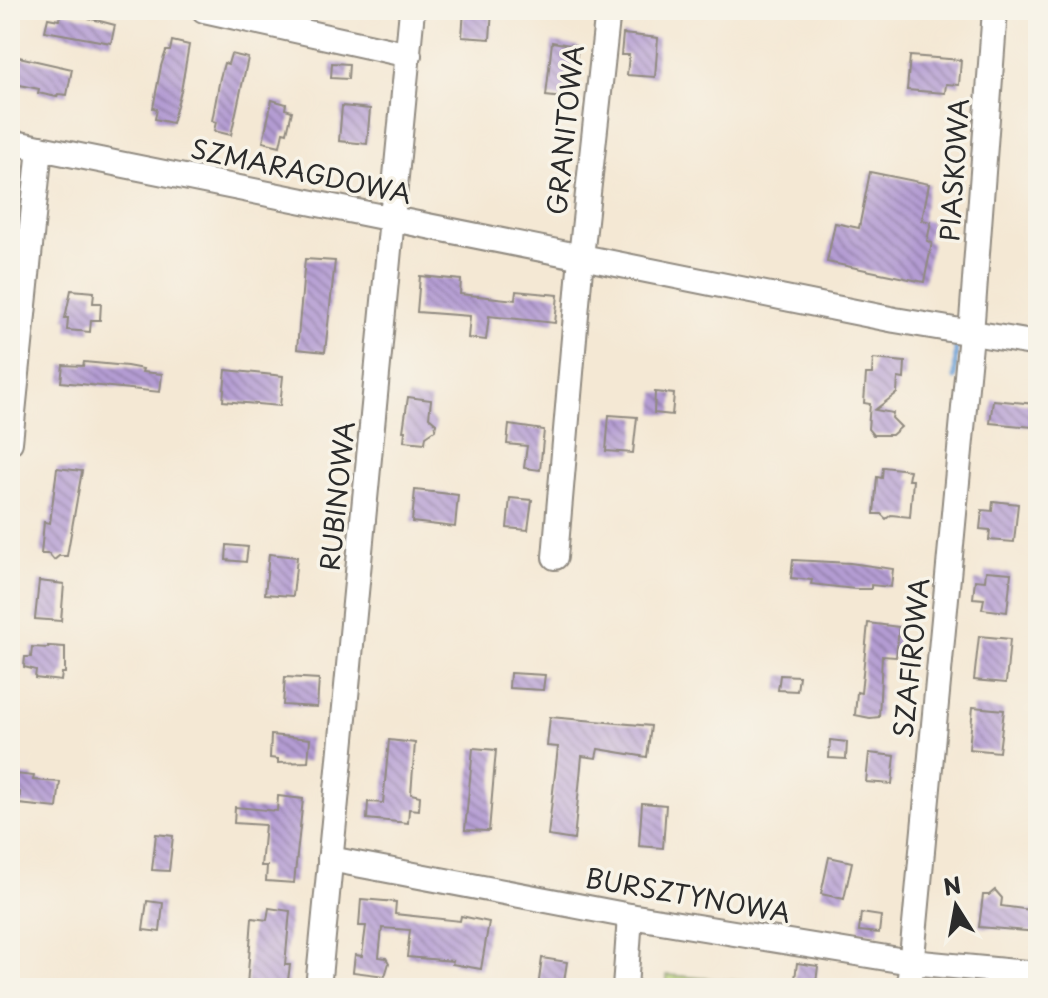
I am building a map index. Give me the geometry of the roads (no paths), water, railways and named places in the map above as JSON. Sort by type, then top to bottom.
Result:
[{"type":"street","points":[[204,10],[409,55]]},
{"type":"street","name":"RUBINOWA","points":[[318,988],[412,10]]},
{"type":"street","name":"GRANITOWA","points":[[581,257],[608,10]]},
{"type":"street","name":"PIASKOWA","points":[[971,334],[995,10]]},
{"type":"street","name":"SZMARAGDOWA","points":[[10,142],[971,334],[1038,344]]},
{"type":"street","points":[[10,442],[40,148]]},
{"type":"street","points":[[555,557],[581,257]]},
{"type":"street","name":"SZAFIROWA","points":[[909,988],[971,334]]},
{"type":"street","name":"BURSZTYNOWA","points":[[330,859],[630,916],[911,962],[1038,974]]},
{"type":"street","points":[[625,988],[630,916]]},
{"type":"waterway","points":[[942,339],[956,345]]},
{"type":"waterway","points":[[955,378],[956,343]]}]
